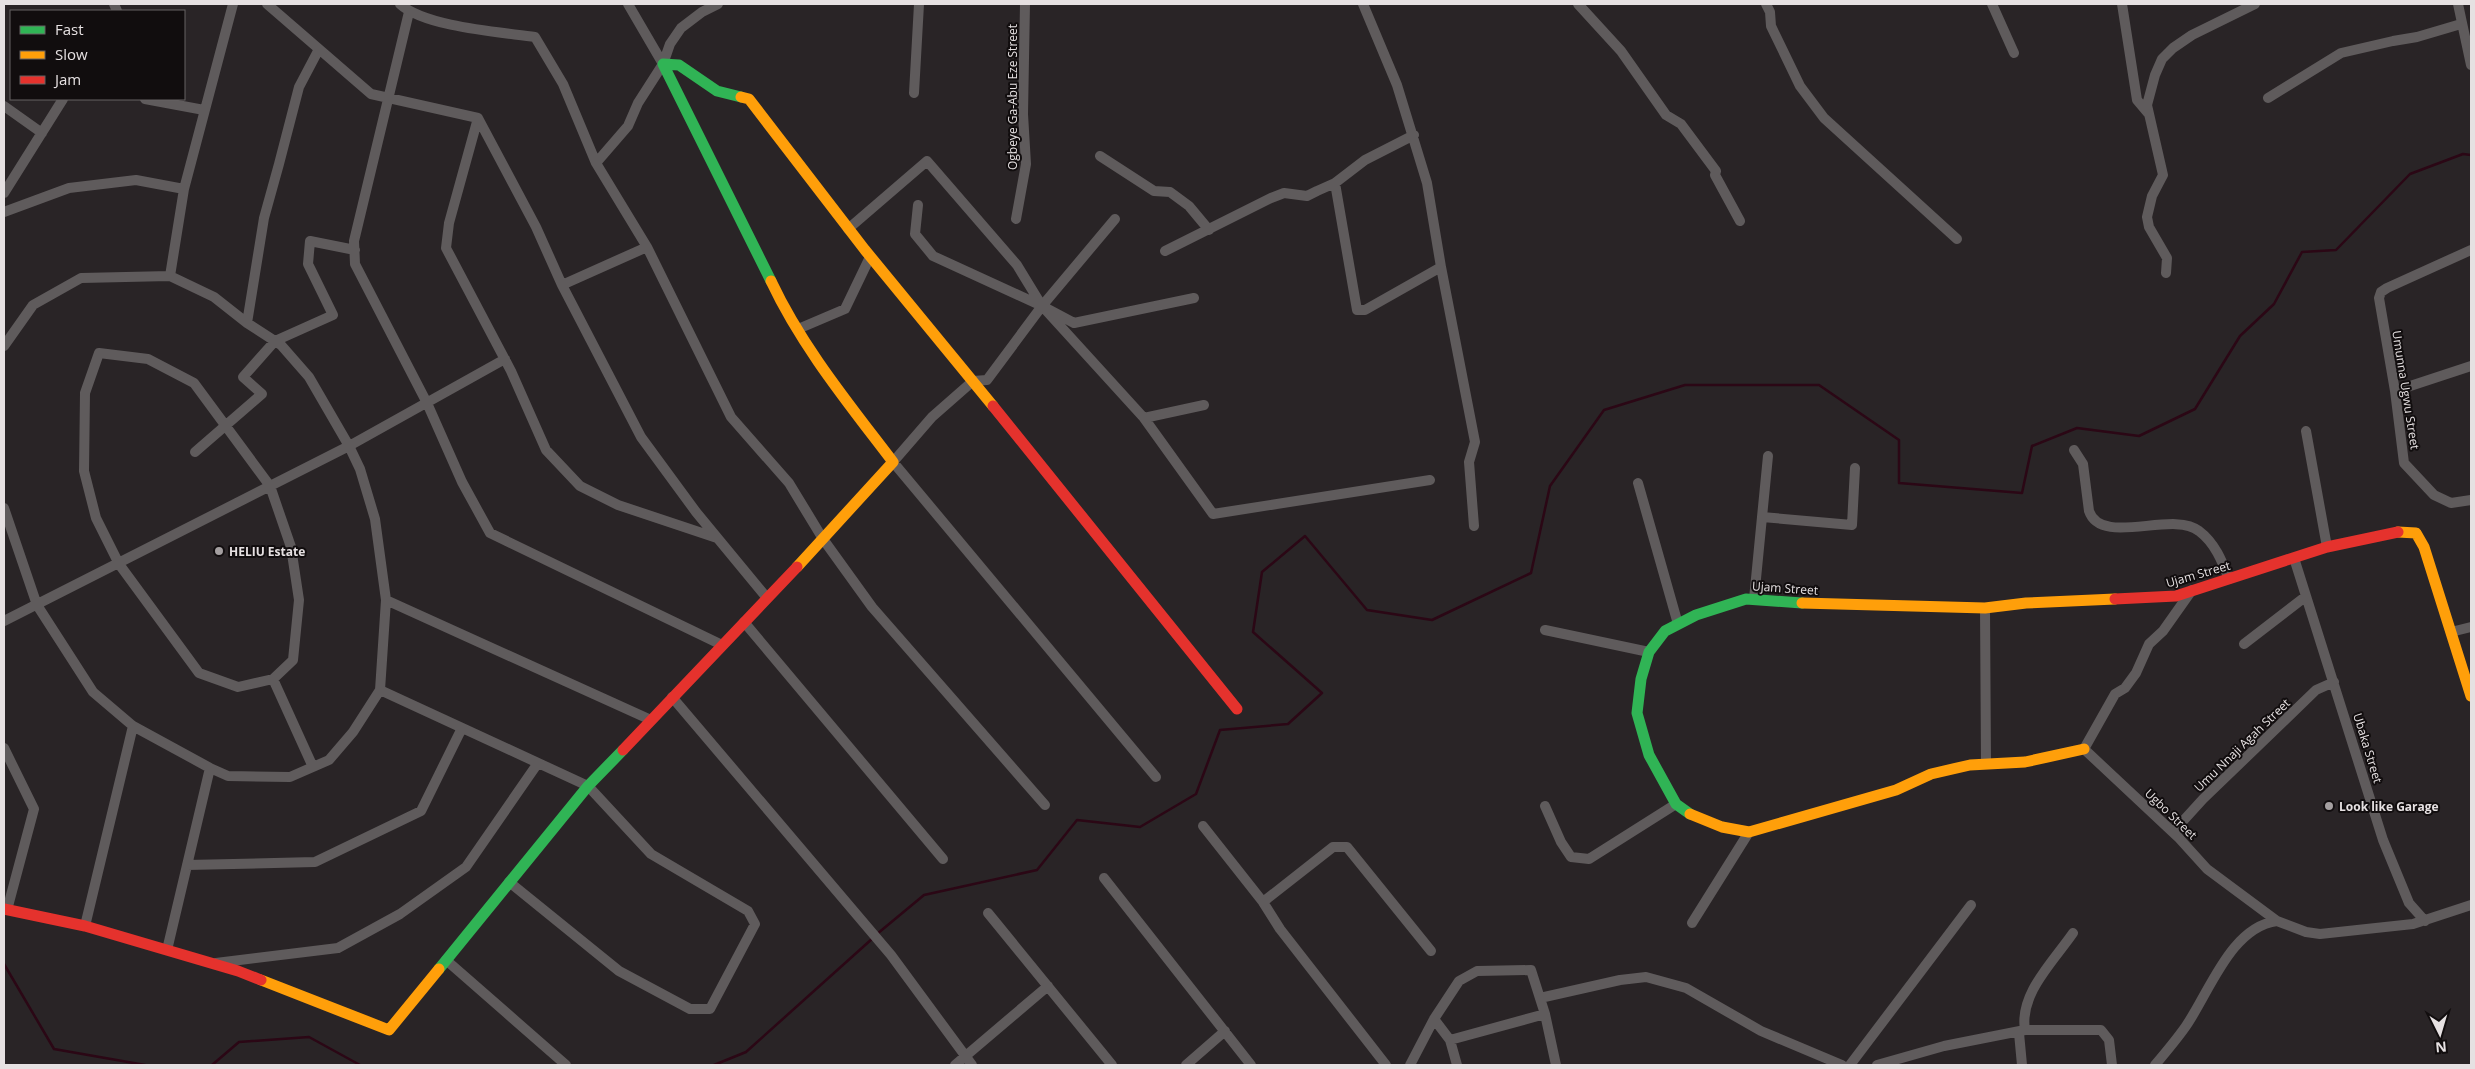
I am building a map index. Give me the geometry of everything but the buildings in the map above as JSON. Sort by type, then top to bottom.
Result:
[{"type":"street","points":[[170,276],[184,189],[233,4]]},
{"type":"street","points":[[267,4],[371,94],[478,118]]},
{"type":"street","points":[[400,4],[409,12],[433,20],[536,37],[563,84],[596,163],[647,247],[679,316],[731,417],[789,483],[823,539],[872,607],[1045,805]]},
{"type":"street","points":[[628,4],[663,64],[750,236],[781,302],[823,369],[893,462],[1156,777]]},
{"type":"street","points":[[596,163],[628,126],[638,103],[663,64],[670,44],[681,28],[702,12],[718,4]]},
{"type":"street","points":[[914,93],[919,4]]},
{"type":"street","name":"Ogbeye Ga-Abu Eze Street","points":[[1016,219],[1026,164],[1023,114],[1025,4]]},
{"type":"street","points":[[1363,4],[1398,86],[1427,183],[1441,267],[1475,442],[1469,462],[1474,526]]},
{"type":"street","points":[[1578,4],[1621,51],[1666,115],[1681,124],[1691,136],[1716,171],[1715,175],[1740,221]]},
{"type":"street","points":[[1766,4],[1770,12],[1771,26],[1800,86],[1824,118],[1957,240]]},
{"type":"street","points":[[1992,4],[2014,53]]},
{"type":"street","points":[[2122,4],[2137,100],[2148,113]]},
{"type":"street","points":[[2166,273],[2167,258],[2147,222],[2152,196],[2163,170],[2147,105],[2155,75],[2162,59],[2173,48],[2192,35],[2255,4]]},
{"type":"street","points":[[2458,4],[2471,65]]},
{"type":"street","points":[[409,12],[354,241],[355,264],[427,403],[462,482],[490,533],[722,645]]},
{"type":"street","points":[[2268,98],[2342,53],[2393,40],[2417,38],[2461,24]]},
{"type":"street","points":[[247,323],[264,218],[299,87],[319,49]]},
{"type":"street","points":[[663,64],[679,65],[717,91],[749,99],[870,257],[973,381],[1237,709]]},
{"type":"street","points":[[4,193],[62,100]]},
{"type":"street","points":[[150,100],[204,110]]},
{"type":"street","points":[[4,106],[42,133]]},
{"type":"street","points":[[478,118],[536,227],[562,285],[642,437],[718,538],[767,598]]},
{"type":"street","points":[[478,118],[449,223],[446,248],[505,359],[546,450],[580,486],[618,505],[718,538]]},
{"type":"street","points":[[1165,250],[1284,193],[1307,196],[1335,183],[1365,160],[1414,135]]},
{"type":"street","points":[[1100,156],[1154,191],[1170,192],[1189,206],[1209,230]]},
{"type":"street","points":[[848,229],[928,161],[1017,265],[1042,306],[1144,418],[1213,514],[1430,480]]},
{"type":"street","points":[[4,212],[69,188],[136,180],[184,189]]},
{"type":"street","points":[[1335,183],[1357,310],[1365,310],[1441,267]]},
{"type":"street","points":[[918,205],[915,234],[933,256],[1074,322],[1194,298]]},
{"type":"street","points":[[4,748],[34,809],[5,909],[85,926],[238,971],[389,1030],[588,786],[823,539],[932,417],[973,381],[987,380],[1042,306],[1115,219]]},
{"type":"street","points":[[195,452],[262,394],[243,377],[275,341],[333,315],[308,264],[310,241],[354,250]]},
{"type":"street","points":[[562,285],[647,247]]},
{"type":"street","name":"Umunna Ugwu Street","points":[[2471,250],[2380,292],[2379,298],[2395,390],[2404,463],[2434,494],[2451,503],[2471,500]]},
{"type":"street","points":[[798,329],[846,309],[870,257]]},
{"type":"street","points":[[4,346],[33,305],[81,278],[170,276],[214,297],[247,323],[281,345],[309,377],[349,446],[360,470],[375,519],[386,600],[380,690],[353,732],[328,760],[313,767],[290,777],[228,776],[210,768],[133,726],[93,692],[36,605],[4,508]]},
{"type":"street","points":[[99,353],[148,359],[194,383],[270,486],[291,547],[299,600],[293,660],[273,679],[238,687],[199,673],[119,564],[96,518],[84,471],[85,393],[99,353]]},
{"type":"street","points":[[4,621],[349,446],[505,359]]},
{"type":"street","points":[[2395,390],[2471,366]]},
{"type":"street","points":[[1144,418],[1204,405]]},
{"type":"street","points":[[2306,431],[2327,547]]},
{"type":"street","points":[[2074,450],[2083,464],[2091,518],[2098,524],[2117,527],[2148,525],[2193,527],[2214,546],[2230,579]]},
{"type":"street","points":[[1754,599],[1768,456]]},
{"type":"street","points":[[1762,517],[1852,525],[1855,468]]},
{"type":"street","points":[[1638,483],[1678,624]]},
{"type":"street","name":"Ujam Street","points":[[2084,748],[2025,762],[1970,765],[1931,774],[1896,790],[1749,832],[1722,826],[1693,816],[1676,804],[1649,755],[1637,712],[1641,679],[1649,652],[1665,631],[1724,604],[1754,599],[1815,604],[1985,608],[2026,603],[2110,599],[2133,600],[2176,596],[2192,589],[2230,579],[2327,547],[2380,534],[2413,532],[2419,536],[2432,567],[2452,632]]},
{"type":"street","name":"Ubaka Street","points":[[2294,558],[2383,840],[2409,903],[2425,921]]},
{"type":"street","points":[[2084,748],[2115,694],[2126,688],[2136,673],[2149,644],[2162,631],[2192,589]]},
{"type":"street","points":[[2244,644],[2305,597]]},
{"type":"street","points":[[386,600],[651,720]]},
{"type":"street","points":[[1985,608],[1986,764]]},
{"type":"street","points":[[744,622],[942,859]]},
{"type":"street","points":[[2471,627],[2452,632],[2471,696]]},
{"type":"street","points":[[1545,630],[1649,652]]},
{"type":"street","points":[[273,679],[313,767]]},
{"type":"street","name":"Umu Nnaji Agah Street","points":[[2173,832],[2203,799],[2316,690],[2334,682]]},
{"type":"street","points":[[380,690],[588,786],[651,854],[748,911],[755,924],[710,1009],[690,1009],[619,971],[509,882]]},
{"type":"street","points":[[672,697],[891,955],[972,1065]]},
{"type":"street","points":[[85,926],[133,726]]},
{"type":"street","points":[[187,865],[315,862],[421,811],[462,728]]},
{"type":"street","name":"Ugbo Street","points":[[2084,748],[2173,832],[2207,869],[2277,921],[2306,932],[2320,934],[2425,921]]},
{"type":"street","points":[[211,963],[338,948],[400,914],[466,867],[538,763]]},
{"type":"street","points":[[167,950],[210,768]]},
{"type":"street","points":[[1545,806],[1561,842],[1571,857],[1589,859],[1676,804]]},
{"type":"street","points":[[1204,826],[1263,902],[1280,929],[1386,1065]]},
{"type":"street","points":[[1692,923],[1749,832]]},
{"type":"street","points":[[1263,902],[1333,847],[1347,847],[1432,951]]},
{"type":"street","points":[[1104,878],[1251,1065]]},
{"type":"street","points":[[1850,1065],[1971,905]]},
{"type":"street","points":[[2425,921],[2471,905]]},
{"type":"street","points":[[988,913],[1112,1065]]},
{"type":"street","points":[[2155,1065],[2186,1026],[2234,948],[2250,931],[2268,922],[2277,921]]},
{"type":"street","points":[[2022,1065],[2023,1017],[2028,998],[2073,933]]},
{"type":"street","points":[[446,960],[566,1065]]},
{"type":"street","points":[[1410,1065],[1434,1019],[1459,981],[1477,972],[1531,970],[1545,1014],[1556,1065]]},
{"type":"street","points":[[1540,998],[1620,980],[1646,977],[1686,988],[1761,1031],[1842,1065]]},
{"type":"street","points":[[955,1065],[986,1036],[1048,986]]},
{"type":"street","points":[[1450,1040],[1545,1014]]},
{"type":"street","points":[[1434,1019],[1450,1040],[1457,1065]]},
{"type":"street","points":[[1876,1065],[1944,1046],[2022,1032],[2101,1030],[2109,1040],[2112,1065]]},
{"type":"street","points":[[1186,1065],[1225,1031]]},
{"type":"waterway","points":[[877,934],[924,895],[1037,870],[1077,820],[1140,827],[1196,794],[1220,730],[1288,724],[1322,693],[1253,632],[1262,572],[1305,536],[1367,610],[1432,620],[1531,573],[1550,486],[1604,410],[1685,385],[1819,385],[1899,440],[1899,483],[2022,493],[2032,446],[2077,428],[2139,436],[2195,409],[2240,336],[2274,304],[2302,252],[2336,250],[2410,174],[2463,154],[2471,155]]},
{"type":"waterway","points":[[714,1065],[746,1052],[873,938]]},
{"type":"waterway","points":[[4,964],[54,1049],[145,1065]]},
{"type":"waterway","points":[[212,1065],[239,1042],[309,1037],[360,1065]]},
{"type":"traffic: fast","points":[[741,97],[717,91],[679,65],[663,64],[771,281]]},
{"type":"traffic: fast","points":[[1690,814],[1676,804],[1649,755],[1637,713],[1641,679],[1649,652],[1665,631],[1696,615],[1746,599],[1802,603]]},
{"type":"traffic: fast","points":[[439,969],[588,786],[623,750]]},
{"type":"traffic: slow","points":[[741,97],[749,99],[865,250],[993,406]]},
{"type":"traffic: slow","points":[[771,281],[783,305],[812,352],[843,397],[893,462],[797,567]]},
{"type":"traffic: slow","points":[[2398,532],[2416,533],[2424,547],[2471,696]]},
{"type":"traffic: slow","points":[[1802,603],[1985,608],[2026,603],[2115,599]]},
{"type":"traffic: slow","points":[[1690,814],[1722,827],[1749,832],[1896,790],[1931,774],[1970,765],[2025,762],[2084,749]]},
{"type":"traffic: slow","points":[[261,980],[389,1030],[439,969]]},
{"type":"traffic: jam","points":[[993,406],[1237,709]]},
{"type":"traffic: jam","points":[[2115,599],[2176,596],[2327,547],[2398,532]]},
{"type":"traffic: jam","points":[[623,750],[797,567]]},
{"type":"traffic: jam","points":[[4,909],[85,926],[238,971],[261,980]]},
{"type":"place","name":"HELIU Estate","points":[[219,551]]},
{"type":"place","name":"Look like Garage","points":[[2329,806]]}]
